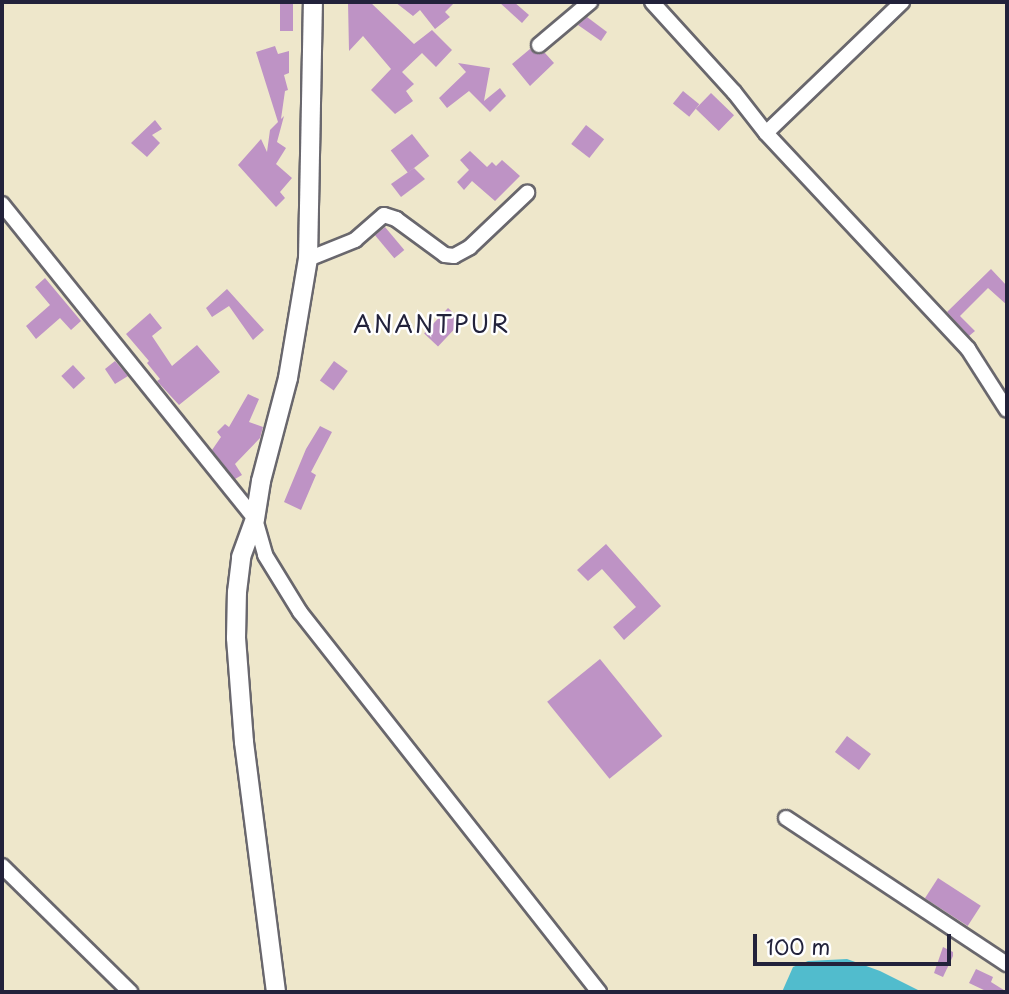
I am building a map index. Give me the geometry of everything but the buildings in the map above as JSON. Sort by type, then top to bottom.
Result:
[{"type":"street","points":[[276,992],[244,741],[236,638],[241,557],[255,519],[261,481],[288,377],[308,259],[313,2]]},
{"type":"street","points":[[539,45],[590,2]]},
{"type":"street","points":[[652,2],[734,92],[766,133],[968,349],[1007,410]]},
{"type":"street","points":[[766,133],[902,2]]},
{"type":"street","points":[[308,259],[355,240],[384,215],[396,219],[445,255],[454,256],[470,247],[527,193]]},
{"type":"street","points":[[2,204],[255,519],[265,555],[300,612],[599,992]]},
{"type":"street","points":[[786,818],[1007,964]]},
{"type":"street","points":[[2,866],[130,992]]},
{"type":"water","points":[[847,959],[880,971],[922,992],[782,992],[793,967],[808,961]]},
{"type":"district","name":"ANANTPUR","points":[[432,324]]}]
